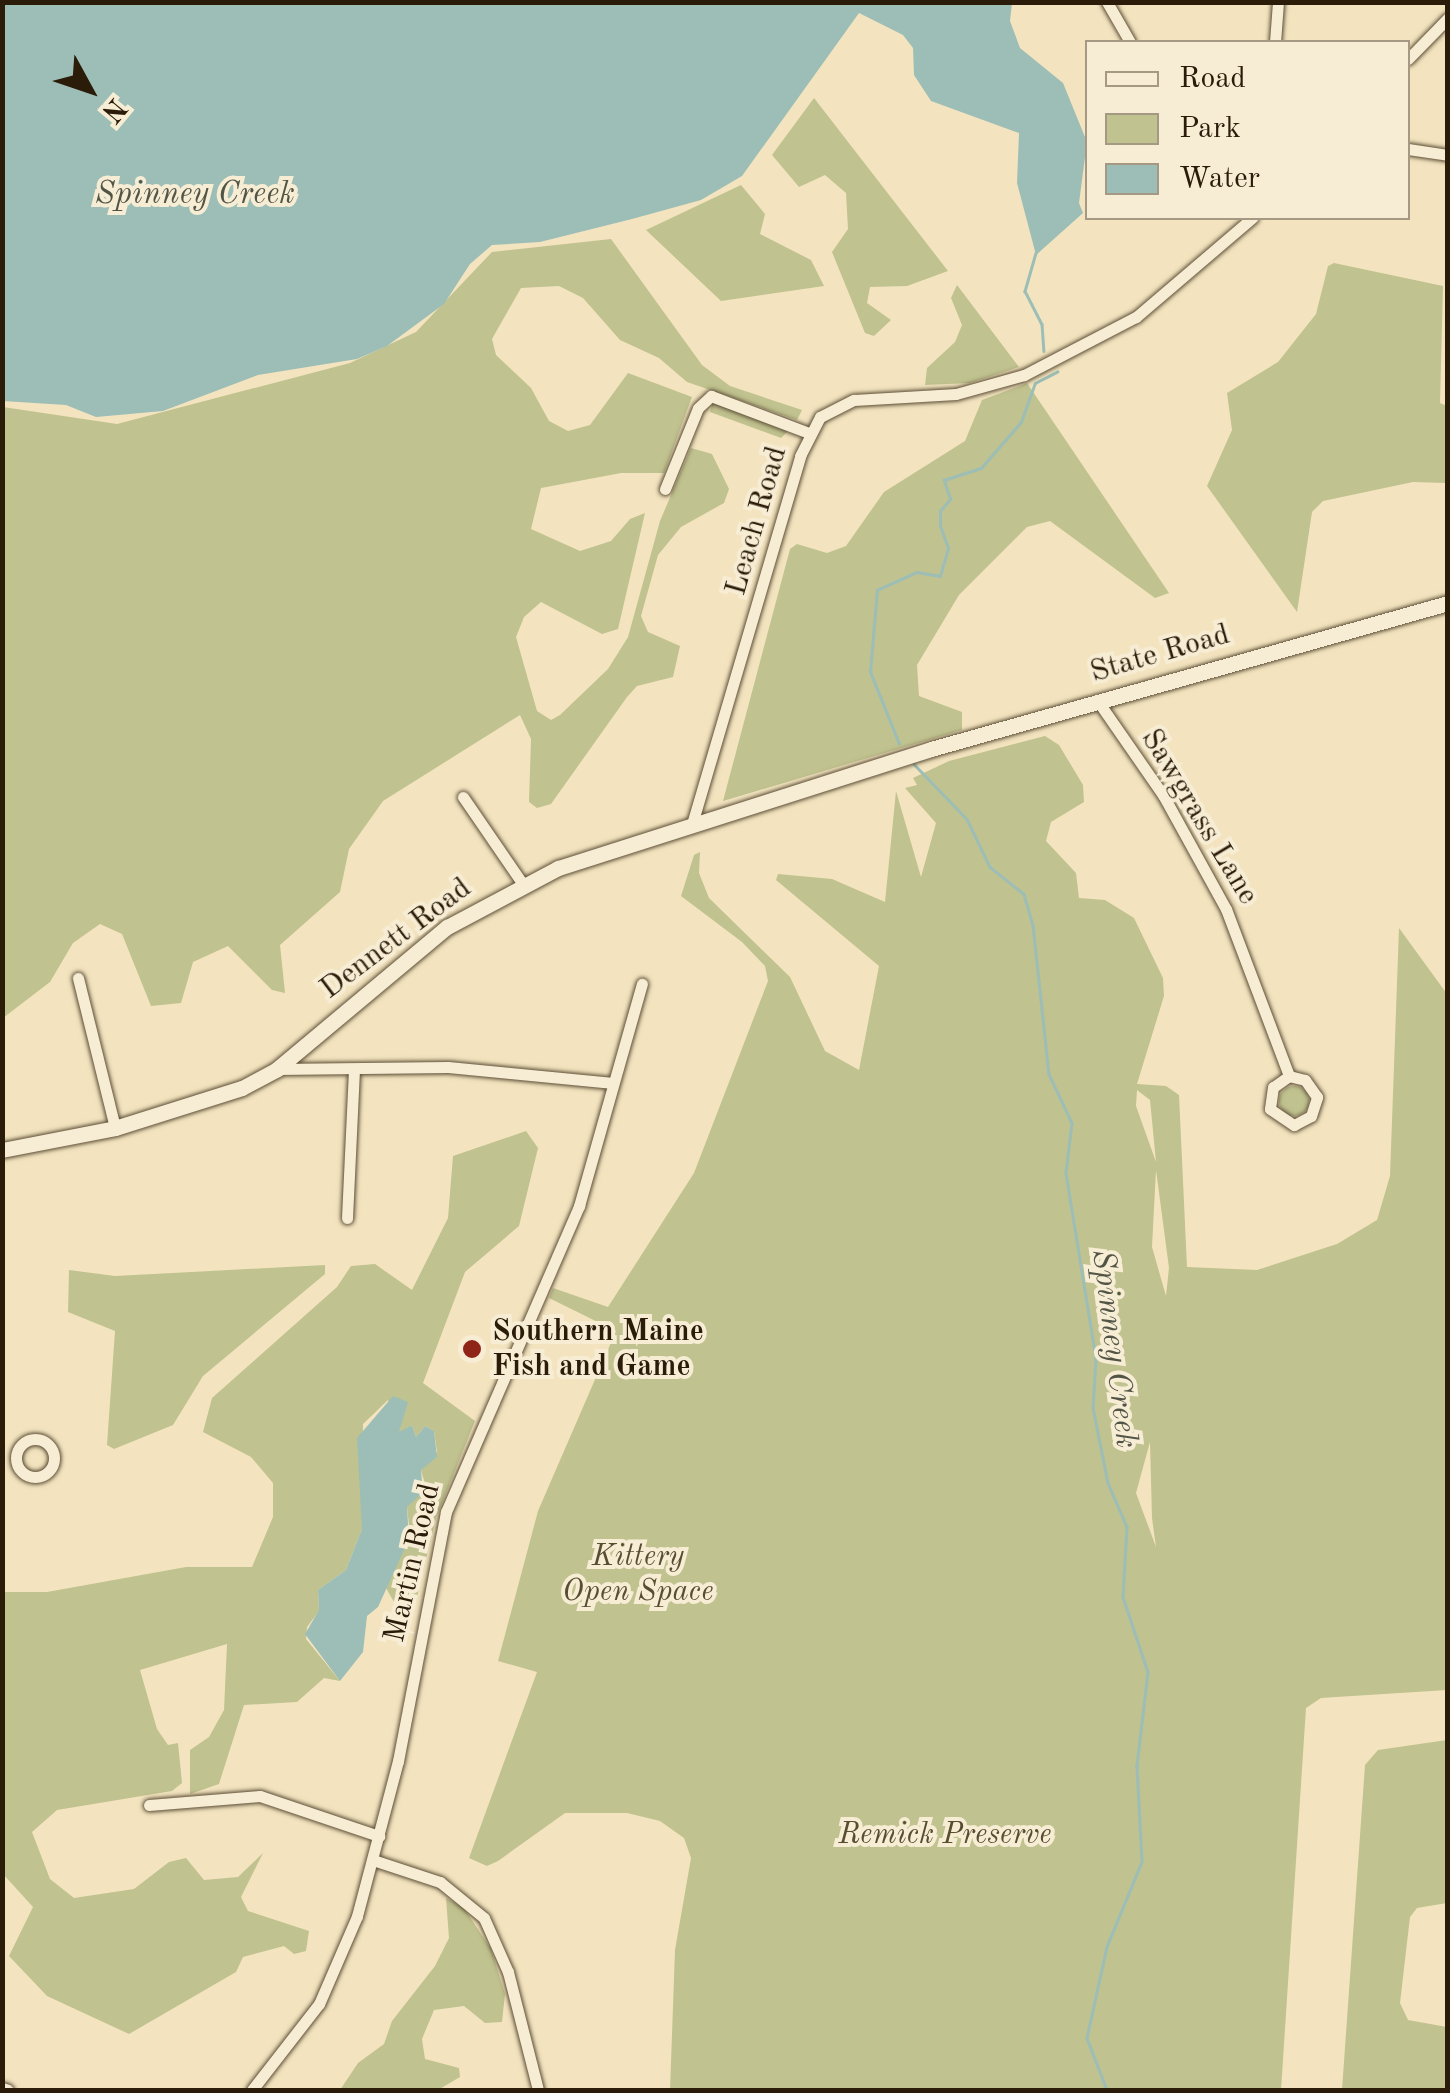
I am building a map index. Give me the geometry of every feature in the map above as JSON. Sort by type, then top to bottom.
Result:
[{"type":"street","points":[[1107,2],[1129,40]]},
{"type":"street","points":[[1275,40],[1278,2]]},
{"type":"street","points":[[1410,57],[1448,18]]},
{"type":"street","points":[[1410,149],[1448,155]]},
{"type":"street","name":"Leach Road","points":[[692,824],[809,434],[821,416],[844,403],[988,388],[1104,336],[1152,305],[1250,220]]},
{"type":"street","points":[[665,489],[698,408],[711,396],[809,434]]},
{"type":"street","name":"State Road","points":[[889,761],[1448,603]]},
{"type":"street","name":"Sawgrass Lane","points":[[1097,700],[1202,860],[1247,954],[1289,1076]]},
{"type":"street","name":"Dennett Road","points":[[2,1150],[115,1128],[224,1096],[276,1069],[447,926],[522,883],[889,761]]},
{"type":"street","points":[[463,797],[522,883]]},
{"type":"street","points":[[78,978],[115,1128]]},
{"type":"street","name":"Martin Road","points":[[252,2090],[326,1991],[373,1860],[446,1512],[579,1206],[642,984]]},
{"type":"street","points":[[276,1069],[448,1067],[612,1083]]},
{"type":"street","points":[[347,1218],[354,1071]]},
{"type":"street","name":"Sawgrass Lane","points":[[1289,1076],[1306,1080],[1317,1096],[1311,1116],[1294,1125],[1277,1119],[1268,1102],[1274,1084],[1289,1076]]},
{"type":"street","points":[[2,1450],[16,1453]]},
{"type":"street","points":[[149,1805],[260,1796],[379,1836]]},
{"type":"street","points":[[373,1860],[440,1882],[484,1918],[508,1972],[538,2090]]},
{"type":"green space","points":[[814,98],[948,271],[907,286],[870,287],[867,303],[891,320],[874,336],[865,333],[832,252],[848,229],[846,193],[825,175],[799,187],[772,155]]},
{"type":"green space","points":[[741,185],[765,214],[760,234],[811,260],[824,286],[721,301],[646,230]]},
{"type":"green space","points":[[611,239],[702,365],[730,386],[802,410],[797,420],[687,382],[659,358],[620,340],[583,298],[559,286],[521,288],[492,339],[496,355],[531,388],[549,421],[568,431],[590,425],[628,373],[692,397],[664,473],[621,473],[541,488],[531,529],[580,551],[611,541],[630,519],[645,513],[618,629],[602,634],[541,602],[524,617],[516,637],[537,711],[551,720],[608,669],[628,637],[660,521],[691,448],[712,454],[729,489],[724,503],[681,527],[658,555],[641,616],[648,632],[680,646],[673,677],[637,686],[551,804],[537,808],[529,802],[531,739],[520,715],[383,801],[349,849],[340,892],[280,945],[285,993],[272,990],[228,946],[193,962],[181,1003],[151,1006],[122,934],[100,924],[73,943],[50,982],[3,1018],[3,407],[117,424],[350,363],[416,332],[492,252]]},
{"type":"green space","points":[[1334,263],[1443,286],[1440,403],[1447,406],[1447,483],[1413,482],[1323,501],[1312,512],[1297,612],[1207,486],[1232,430],[1227,393],[1278,362],[1316,314],[1328,266]]},
{"type":"green space","points":[[957,285],[1019,367],[970,383],[925,385],[927,368],[955,342],[962,325],[951,298]]},
{"type":"green space","points":[[1027,383],[1169,593],[1155,598],[1050,521],[1027,527],[959,595],[917,665],[919,696],[962,712],[962,730],[723,801],[790,549],[797,544],[827,553],[846,546],[884,492],[965,441],[982,400]]},
{"type":"green space","points":[[713,402],[788,427],[788,431],[781,438],[710,412]]},
{"type":"green space","points":[[1045,736],[1059,745],[1083,785],[1084,802],[1051,822],[1046,841],[1076,873],[1079,898],[1105,900],[1134,918],[1163,978],[1164,996],[1137,1084],[1166,1086],[1179,1095],[1187,1267],[1257,1270],[1337,1244],[1377,1220],[1390,1176],[1399,928],[1447,994],[1447,1690],[1321,1698],[1306,1708],[1281,2090],[670,2090],[675,1950],[691,1858],[684,1838],[660,1821],[627,1813],[565,1813],[498,1861],[487,1866],[469,1858],[537,1672],[498,1661],[538,1511],[616,1331],[549,1298],[553,1288],[608,1307],[694,1173],[768,981],[765,966],[742,942],[681,896],[694,855],[700,852],[699,873],[709,898],[790,977],[825,1051],[859,1070],[879,966],[776,880],[778,874],[832,879],[885,902],[896,791],[921,877],[936,823],[905,788],[917,785],[913,778],[949,761]],"holes":[[[1137,1090],[1150,1100],[1156,1162],[1136,1106]],[[1156,1170],[1169,1268],[1166,1296],[1152,1247]],[[1150,1442],[1156,1547],[1136,1493]]]},
{"type":"green space","points":[[1294,1086],[1308,1095],[1309,1101],[1300,1115],[1294,1116],[1280,1107],[1279,1101],[1288,1087]]},
{"type":"green space","points":[[526,1131],[538,1148],[519,1226],[465,1272],[423,1383],[475,1421],[436,1518],[416,1601],[412,1606],[394,1602],[386,1588],[410,1534],[407,1507],[425,1484],[421,1470],[437,1452],[434,1431],[425,1426],[416,1437],[412,1425],[399,1433],[388,1400],[363,1424],[362,1529],[346,1570],[318,1590],[319,1611],[307,1627],[306,1639],[340,1681],[324,1678],[297,1702],[244,1705],[219,1784],[190,1794],[190,1750],[209,1737],[224,1710],[227,1644],[140,1670],[157,1729],[168,1745],[178,1743],[182,1783],[172,1791],[57,1810],[32,1832],[50,1879],[74,1898],[134,1889],[169,1862],[186,1858],[204,1880],[238,1877],[263,1853],[241,1897],[248,1911],[309,1931],[306,1951],[294,1954],[284,1946],[243,1957],[236,1972],[129,2034],[47,1996],[9,1956],[33,1907],[3,1874],[3,1592],[47,1592],[186,1567],[252,1567],[273,1517],[273,1483],[251,1457],[203,1432],[212,1398],[337,1287],[351,1266],[375,1264],[412,1290],[448,1218],[453,1156]]},
{"type":"green space","points":[[325,1265],[325,1274],[203,1376],[173,1425],[114,1449],[107,1445],[115,1331],[68,1312],[69,1270],[115,1276]]},
{"type":"green space","points":[[1447,1740],[1447,1903],[1417,1908],[1410,1917],[1400,2003],[1408,2020],[1447,2027],[1447,2090],[1342,2090],[1365,1765],[1378,1750]]},
{"type":"green space","points":[[446,1898],[464,1908],[491,1949],[505,1994],[502,2022],[485,2023],[464,2006],[434,2010],[422,2039],[425,2059],[459,2068],[460,2077],[438,2090],[340,2090],[358,2063],[384,2044],[392,2021],[435,1966],[449,1938]]},
{"type":"water","name":"Spinney Creek","points":[[2,3],[1012,3],[1010,21],[1020,48],[1063,83],[1085,137],[1079,203],[1083,213],[1036,255],[1017,183],[1019,133],[931,101],[914,75],[913,48],[903,35],[859,13],[742,176],[701,200],[540,242],[492,245],[470,264],[444,304],[387,346],[357,359],[258,375],[163,411],[96,417],[66,405],[3,401]]},
{"type":"water","points":[[393,1396],[408,1402],[399,1432],[412,1425],[416,1437],[425,1426],[434,1431],[437,1457],[421,1470],[423,1492],[407,1507],[409,1539],[378,1607],[367,1616],[363,1652],[340,1681],[305,1634],[319,1610],[318,1590],[346,1570],[362,1529],[357,1438]]},
{"type":"waterway","name":"Spinney Creek","points":[[1036,253],[1025,291],[1042,324],[1044,351]]},
{"type":"waterway","name":"Spinney Creek","points":[[899,744],[870,672],[877,590],[917,572],[940,576],[948,548],[940,526],[940,511],[950,499],[944,480],[981,468],[1021,422],[1035,383],[1057,372]]},
{"type":"waterway","name":"Spinney Creek","points":[[914,764],[967,819],[990,867],[1024,894],[1033,925],[1049,1074],[1072,1123],[1066,1173],[1096,1358],[1093,1408],[1108,1483],[1127,1527],[1123,1597],[1148,1672],[1137,1766],[1142,1862],[1107,1947],[1087,2038],[1107,2090]]},
{"type":"place","name":"Southern Maine Fish and Game","points":[[472,1349]]},
{"type":"park label","name":"Kittery Open Space","points":[[638,1574]]},
{"type":"park label","name":"Remick Preserve","points":[[945,1835]]}]
